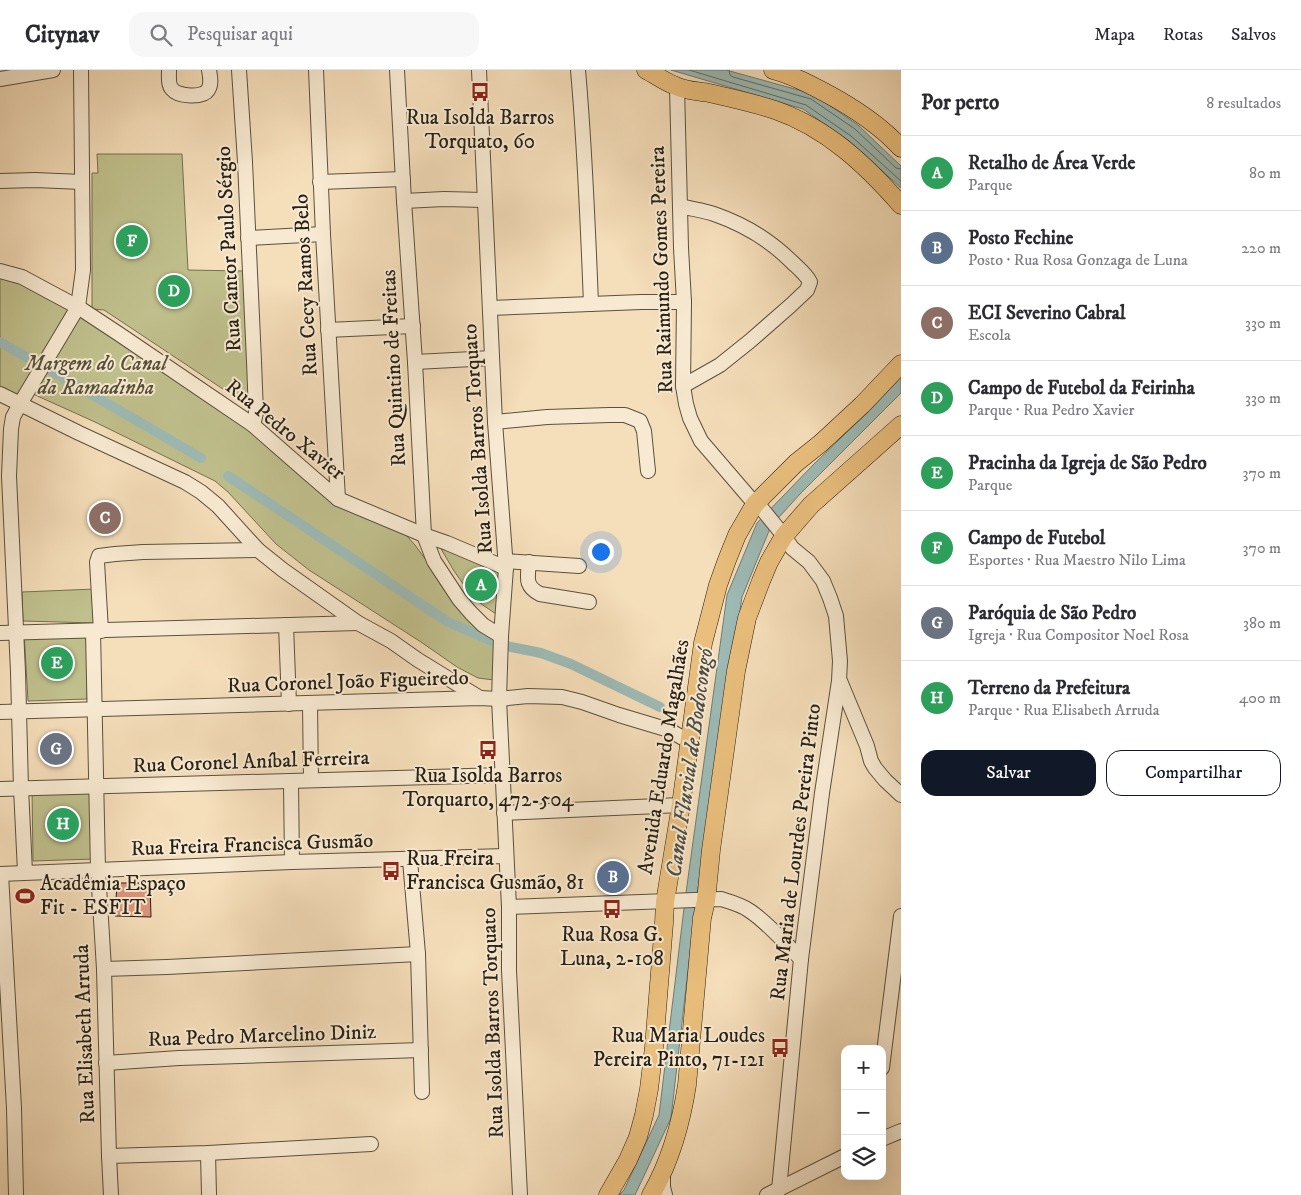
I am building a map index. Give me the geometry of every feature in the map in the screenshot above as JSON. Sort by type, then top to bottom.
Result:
[{"type":"main road","points":[[646,70],[677,87],[743,101],[776,110],[797,119],[833,141],[863,164],[901,205]]},
{"type":"main road","points":[[773,70],[796,78],[851,107],[873,123],[901,148]]},
{"type":"main road","name":"Avenida Eduardo Magalhães","points":[[608,1195],[628,1160],[638,1137],[649,1089],[664,923],[669,902],[688,741],[703,644],[718,585],[737,535],[758,506],[796,463],[822,443],[901,364]]},
{"type":"main road","points":[[651,1195],[663,1172],[679,1130],[687,1085],[702,900],[711,850],[729,718],[742,637],[747,618],[761,581],[784,536],[824,492],[901,426]]},
{"type":"street","points":[[0,79],[53,70]]},
{"type":"street","points":[[25,872],[16,633],[6,556],[5,476],[13,417],[78,307],[84,270],[81,70]]},
{"type":"street","points":[[169,70],[169,84],[171,88],[174,92],[182,95],[206,93],[210,88],[209,70]]},
{"type":"street","name":"Rua Cantor Paulo Sérgio","points":[[239,70],[256,402],[253,425]]},
{"type":"street","name":"Rua Cecy Ramos Belo","points":[[316,70],[320,182],[338,499]]},
{"type":"street","name":"Rua Quintino de Freitas","points":[[397,70],[424,535],[434,561],[459,599],[483,625],[501,636]]},
{"type":"street","name":"Rua Isolda Barros Torquato","points":[[479,70],[495,422],[505,564],[499,699],[520,1195]]},
{"type":"street","points":[[578,70],[586,183],[591,304]]},
{"type":"street","name":"Rua Raimundo Gomes Pereira","points":[[677,87],[684,302],[683,386],[690,418],[701,440],[784,536]]},
{"type":"street","points":[[320,182],[403,179]]},
{"type":"street","points":[[0,181],[82,182]]},
{"type":"street","points":[[404,201],[484,200]]},
{"type":"street","points":[[680,206],[712,213],[737,222],[785,255],[810,282],[807,290],[790,306],[720,365],[683,386]]},
{"type":"street","points":[[248,238],[323,234]]},
{"type":"street","name":"Rua Pedro Xavier","points":[[0,270],[22,277],[78,307],[253,425],[338,499],[424,535],[505,564]]},
{"type":"street","points":[[490,308],[684,302]]},
{"type":"street","points":[[328,330],[413,326]]},
{"type":"street","points":[[415,362],[492,358]]},
{"type":"street","points":[[0,394],[185,482],[201,492],[218,506],[258,550],[283,570],[358,623],[391,641],[480,698]]},
{"type":"street","points":[[495,422],[547,417],[625,415],[640,421],[644,432],[648,472]]},
{"type":"street","name":"Rua Maria de Lourdes Pereira Pinto","points":[[773,1192],[822,793],[839,681],[840,661],[836,616],[823,582],[809,562],[792,548],[784,536]]},
{"type":"street","name":"Rua Elisabeth Arruda","points":[[111,1195],[108,1156],[104,969],[98,870],[95,709],[98,556],[143,552],[258,550]]},
{"type":"street","points":[[505,564],[529,562],[579,566]]},
{"type":"street","points":[[529,562],[527,580],[530,588],[540,594],[589,602]]},
{"type":"street","points":[[0,633],[358,623]]},
{"type":"street","points":[[286,625],[289,704]]},
{"type":"street","points":[[839,681],[867,746],[871,761],[885,780],[901,795]]},
{"type":"street","name":"Rua Coronel João Figueiredo","points":[[0,712],[499,699],[528,696],[562,697],[669,730],[688,741]]},
{"type":"street","points":[[310,704],[311,780]]},
{"type":"street","name":"Rua Coronel Aníbal Ferreira","points":[[0,789],[291,782],[503,774]]},
{"type":"street","points":[[291,782],[292,862]]},
{"type":"street","points":[[504,813],[680,805]]},
{"type":"street","name":"Rua Freira Francisca Gusmão","points":[[0,874],[292,862],[506,856]]},
{"type":"street","points":[[410,860],[418,954],[422,1092]]},
{"type":"street","points":[[0,874],[6,1068],[16,1195]]},
{"type":"street","points":[[509,908],[722,899],[750,911],[776,933],[801,959]]},
{"type":"street","points":[[885,1045],[901,916]]},
{"type":"street","points":[[104,969],[418,954]]},
{"type":"street","name":"Rua Pedro Marcelino Diniz","points":[[106,1063],[179,1058],[421,1050]]},
{"type":"street","points":[[886,1137],[901,1131]]},
{"type":"street","points":[[108,1156],[208,1153],[371,1144]]},
{"type":"street","points":[[208,1153],[209,1195]]},
{"type":"street","points":[[773,1192],[841,1158]]},
{"type":"street","points":[[0,1160],[14,1160]]},
{"type":"street","points":[[663,1172],[665,1195]]},
{"type":"green space","points":[[97,154],[182,154],[188,270],[243,271],[253,409],[104,310],[92,309],[92,173],[98,173]]},
{"type":"green space","name":"Margem do Canal da Ramadinha","points":[[0,265],[75,305],[18,400],[0,395]]},
{"type":"green space","name":"Margem do Canal da Ramadinha","points":[[79,313],[244,426],[308,480],[405,534],[442,582],[494,633],[494,680],[478,678],[457,667],[309,570],[276,544],[228,492],[215,481],[33,394]]},
{"type":"green space","points":[[437,542],[499,566],[496,614],[474,599],[454,571]]},
{"type":"green space","points":[[95,589],[95,623],[23,621],[22,592]]},
{"type":"green space","points":[[89,630],[87,699],[28,701],[24,632]]},
{"type":"green space","points":[[92,788],[94,859],[33,861],[32,789]]},
{"type":"water","points":[[671,70],[726,70],[813,94],[858,125],[901,166],[901,188],[848,140],[803,109]]},
{"type":"water","points":[[901,377],[901,393],[801,493],[771,526],[742,597],[696,901],[671,1118],[635,1195],[619,1195],[624,1190],[659,1115],[685,900],[727,595],[757,523]]},
{"type":"building","points":[[117,883],[150,883],[151,917],[115,916]]},
{"type":"waterway","points":[[0,342],[35,362]]},
{"type":"waterway","points":[[50,370],[201,458]]},
{"type":"waterway","points":[[228,476],[448,622],[501,645],[541,653],[571,664],[660,707]]},
{"type":"place","name":"Rua Isolda Barros Torquato, 60","points":[[480,92]]},
{"type":"place","name":"Campo de Futebol","points":[[132,241]]},
{"type":"place","name":"Campo de Futebol da Feirinha","points":[[174,291]]},
{"type":"place","name":"ECI Severino Cabral","points":[[105,518]]},
{"type":"place","name":"Retalho de Área Verde","points":[[481,585]]},
{"type":"place","name":"Pracinha da Igreja de São Pedro","points":[[57,663]]},
{"type":"place","name":"Paróquia de São Pedro","points":[[56,749]]},
{"type":"place","name":"Rua Isolda Barros Torquarto, 472-504","points":[[488,750]]},
{"type":"place","name":"Terreno da Prefeitura","points":[[63,824]]},
{"type":"place","name":"Rua Freira Francisca Gusmão, 81","points":[[391,871]]},
{"type":"place","name":"Posto Fechine","points":[[613,877]]},
{"type":"place","name":"Acadêmia Espaço Fit - ESFIT","points":[[25,896]]},
{"type":"place","name":"Rua Rosa G. Luna, 2-108","points":[[612,909]]},
{"type":"place","name":"Rua Maria Loudes Pereira Pinto, 71-121","points":[[780,1048]]},
{"type":"water label","name":"Canal Fluvial de Bodocongó","points":[[690,763]]}]
